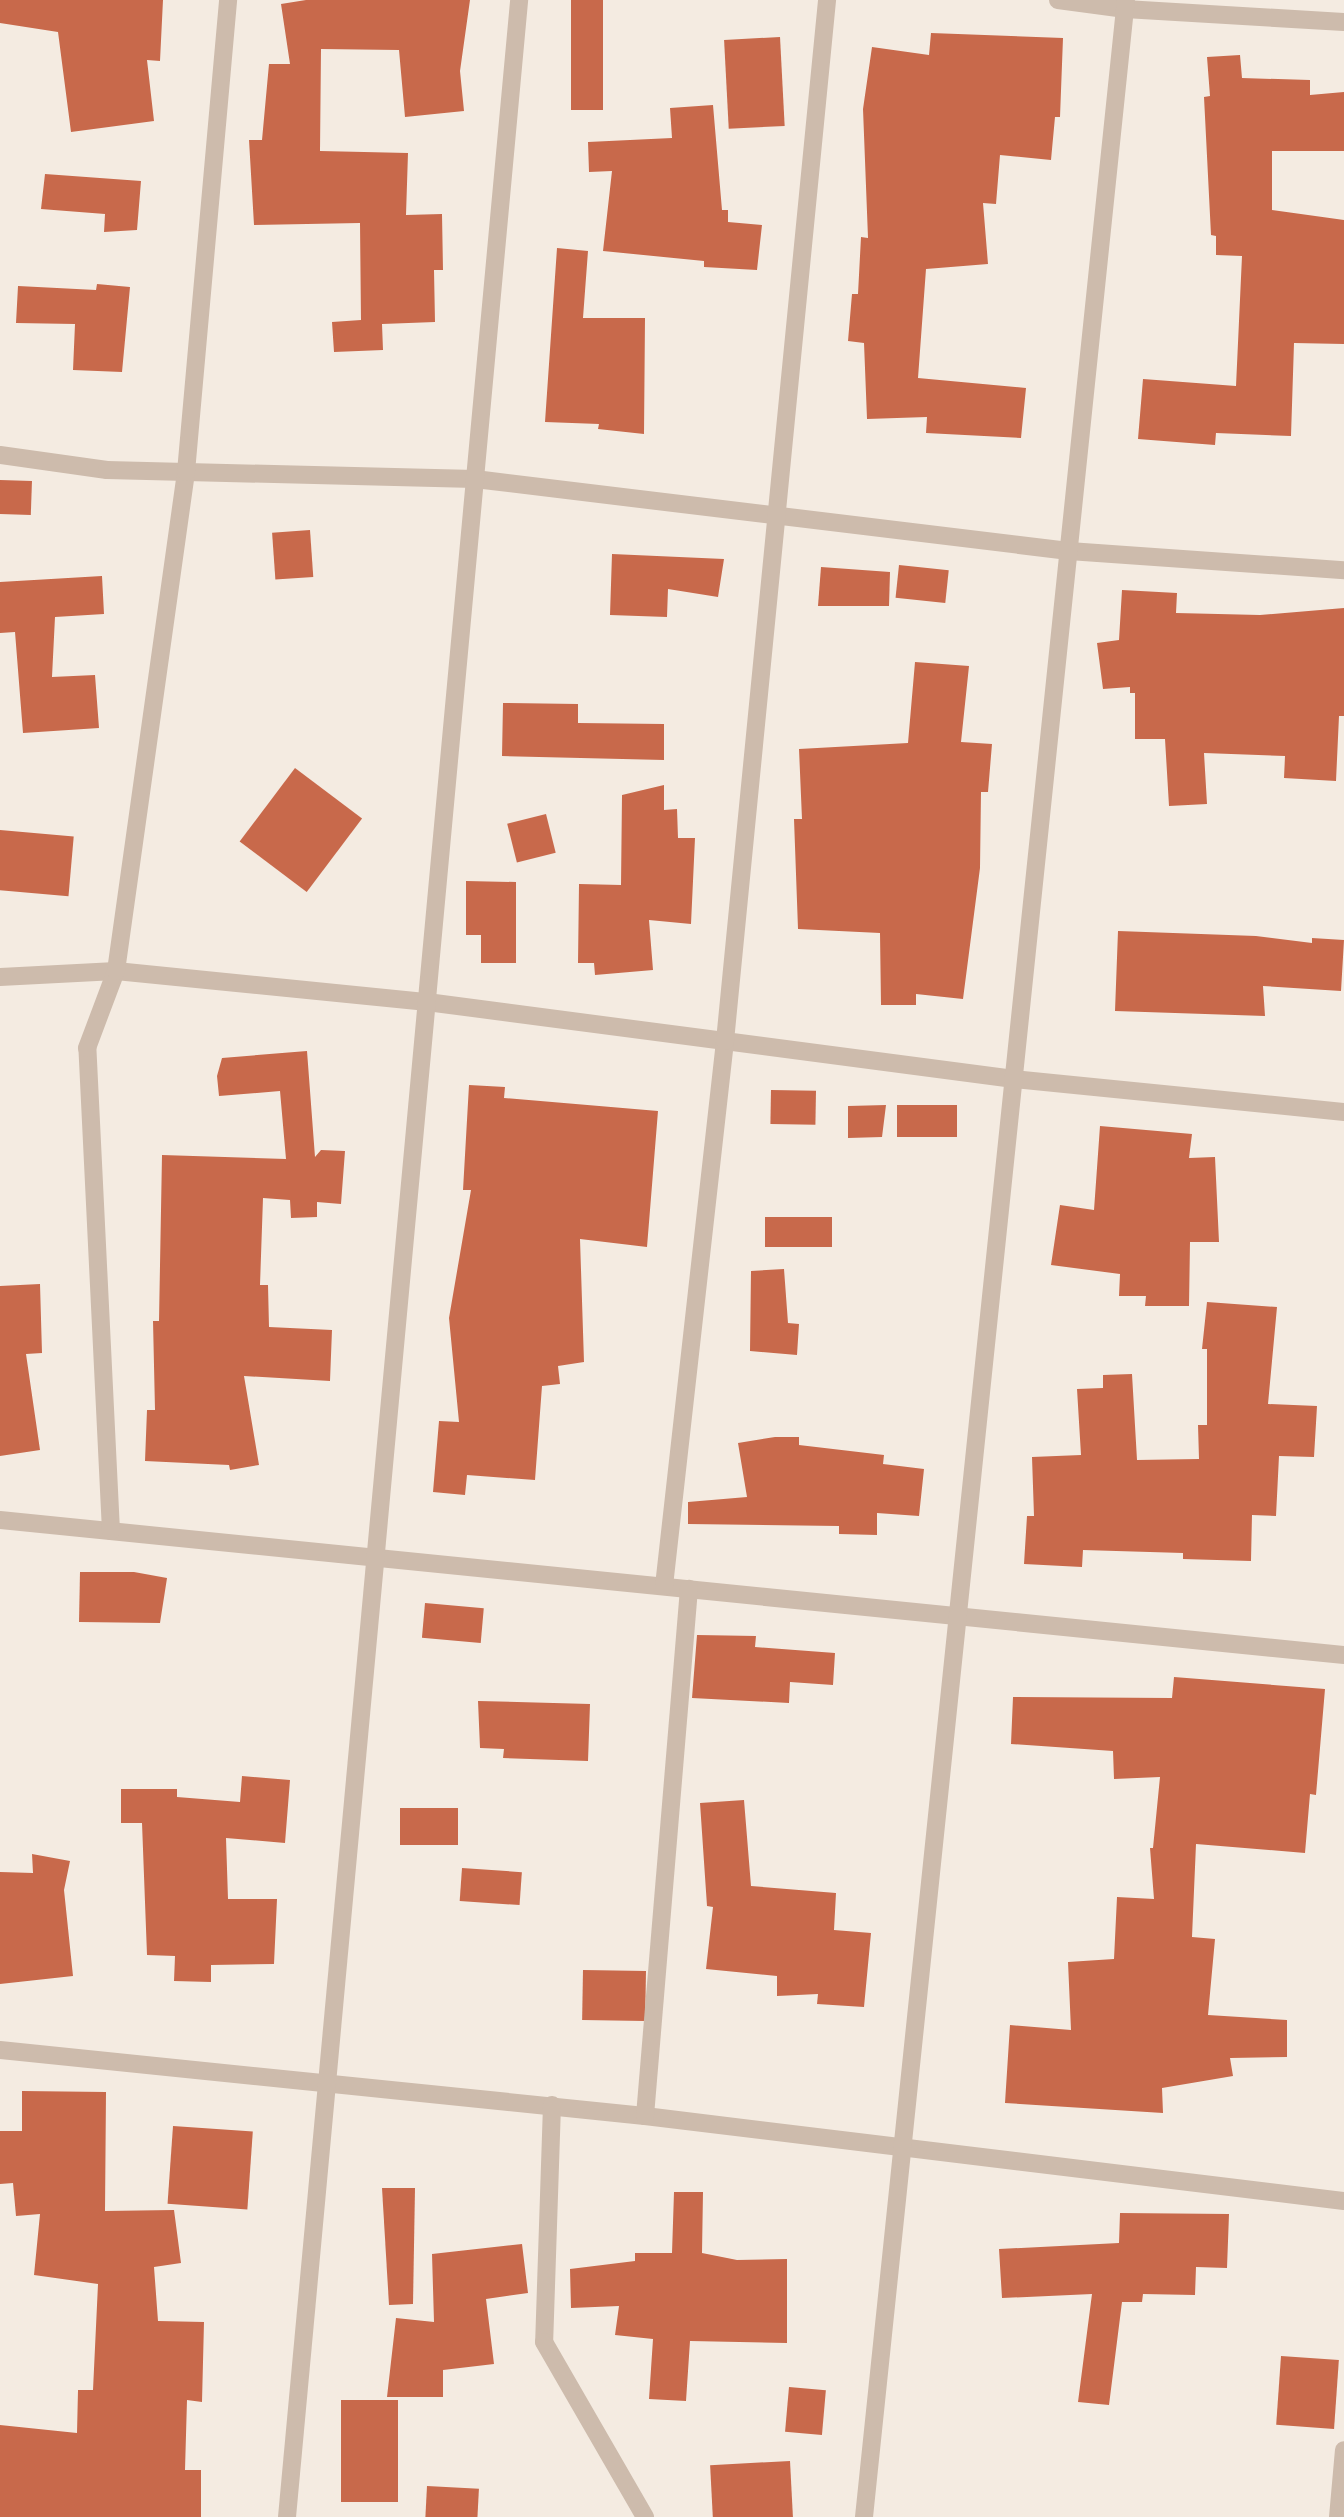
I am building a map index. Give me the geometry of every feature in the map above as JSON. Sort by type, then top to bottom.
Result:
[{"type":"street","points":[[111,1531],[87,1048],[117,971],[186,472],[228,0]]},
{"type":"street","points":[[287,2517],[519,0]]},
{"type":"street","points":[[664,1587],[725,1041],[827,0]]},
{"type":"street","points":[[1058,0],[1344,22]]},
{"type":"street","points":[[864,2517],[1126,4]]},
{"type":"street","points":[[0,455],[107,470],[475,479],[1069,551],[1344,570]]},
{"type":"street","points":[[0,977],[117,971],[427,1002],[1014,1079],[1344,1112]]},
{"type":"street","points":[[0,1520],[1344,1655]]},
{"type":"street","points":[[645,2116],[689,1589]]},
{"type":"street","points":[[0,2050],[327,2080],[552,2105],[903,2145],[1344,2201]]},
{"type":"street","points":[[552,2105],[544,2342],[645,2517]]},
{"type":"street","points":[[1338,2517],[1344,2451]]},
{"type":"building","points":[[0,0],[163,0],[160,61],[147,60],[154,121],[71,132],[58,32],[0,23]]},
{"type":"building","points":[[306,0],[470,0],[460,71],[464,111],[405,117],[399,50],[321,49],[320,151],[408,153],[406,215],[442,214],[443,270],[434,270],[435,322],[382,324],[383,350],[334,352],[332,322],[361,320],[360,223],[254,225],[249,140],[262,140],[269,64],[290,64],[281,4]]},
{"type":"building","points":[[571,0],[603,0],[603,110],[571,110]]},
{"type":"building","points":[[931,33],[1063,38],[1060,117],[1055,117],[1051,160],[1000,155],[996,204],[983,203],[988,264],[926,269],[918,378],[1026,388],[1021,438],[926,433],[927,417],[867,419],[864,343],[848,341],[852,294],[858,294],[861,237],[868,238],[863,109],[872,47],[929,55]]},
{"type":"building","points":[[780,37],[785,126],[729,129],[724,40]]},
{"type":"building","points":[[1240,55],[1242,78],[1310,80],[1310,95],[1344,92],[1344,151],[1272,151],[1272,210],[1344,220],[1344,344],[1294,343],[1291,436],[1216,433],[1215,445],[1138,439],[1143,379],[1236,386],[1242,256],[1216,255],[1216,236],[1211,235],[1204,97],[1210,96],[1207,57]]},
{"type":"building","points":[[713,105],[722,210],[728,210],[728,222],[762,225],[757,270],[704,267],[704,261],[603,251],[612,171],[589,172],[588,142],[672,138],[670,108]]},
{"type":"building","points":[[45,174],[141,181],[137,230],[104,232],[105,214],[41,209]]},
{"type":"building","points":[[557,248],[588,251],[583,318],[645,318],[644,434],[598,429],[599,424],[545,422]]},
{"type":"building","points":[[97,284],[130,287],[122,372],[73,370],[75,324],[16,323],[18,286],[96,290]]},
{"type":"building","points":[[0,480],[32,481],[31,515],[0,514]]},
{"type":"building","points":[[310,530],[313,577],[275,580],[272,533]]},
{"type":"building","points":[[612,554],[724,559],[718,597],[668,589],[667,617],[610,615]]},
{"type":"building","points":[[899,565],[949,570],[945,603],[896,598]]},
{"type":"building","points":[[821,567],[890,572],[889,606],[818,606]]},
{"type":"building","points":[[102,576],[104,614],[55,617],[52,677],[95,675],[99,728],[23,733],[15,632],[0,633],[0,582]]},
{"type":"building","points":[[1122,590],[1177,593],[1176,613],[1260,615],[1344,608],[1344,716],[1339,716],[1336,781],[1284,778],[1285,756],[1204,753],[1207,804],[1169,806],[1165,739],[1135,739],[1135,693],[1130,693],[1130,687],[1103,689],[1097,643],[1119,640]]},
{"type":"building","points":[[915,662],[969,666],[961,742],[992,744],[988,792],[981,792],[980,868],[963,999],[916,994],[916,1005],[881,1005],[880,933],[798,929],[794,819],[802,819],[799,749],[908,743]]},
{"type":"building","points":[[503,703],[578,704],[578,723],[664,724],[664,760],[502,756]]},
{"type":"building","points":[[295,768],[362,819],[307,892],[240,841]]},
{"type":"building","points":[[664,785],[664,810],[677,809],[678,838],[695,838],[691,924],[649,920],[653,970],[595,975],[594,963],[578,963],[579,884],[621,885],[622,795]]},
{"type":"building","points":[[546,814],[556,853],[517,862],[507,824]]},
{"type":"building","points":[[0,830],[74,836],[68,896],[0,890]]},
{"type":"building","points":[[466,881],[516,882],[516,963],[481,963],[481,935],[466,935]]},
{"type":"building","points":[[1118,931],[1256,936],[1312,943],[1312,938],[1344,940],[1341,991],[1263,986],[1265,1016],[1115,1011]]},
{"type":"building","points":[[307,1051],[315,1157],[321,1150],[345,1151],[341,1204],[317,1202],[317,1217],[291,1218],[290,1200],[263,1198],[260,1285],[268,1285],[269,1327],[332,1330],[330,1381],[244,1376],[259,1465],[230,1470],[229,1465],[145,1461],[147,1410],[155,1410],[153,1321],[159,1321],[162,1155],[286,1159],[280,1091],[219,1096],[217,1076],[222,1058]]},
{"type":"building","points":[[469,1085],[505,1087],[504,1098],[658,1111],[647,1247],[580,1239],[584,1362],[558,1366],[560,1384],[542,1386],[535,1480],[467,1475],[465,1495],[433,1492],[439,1421],[459,1422],[449,1318],[471,1190],[463,1190]]},
{"type":"building","points":[[771,1090],[816,1091],[815,1125],[770,1124]]},
{"type":"building","points":[[886,1105],[882,1137],[848,1138],[848,1106]]},
{"type":"building","points":[[897,1105],[957,1105],[957,1137],[897,1137]]},
{"type":"building","points":[[1100,1126],[1192,1134],[1189,1158],[1215,1157],[1219,1242],[1190,1242],[1189,1306],[1145,1306],[1146,1296],[1119,1296],[1120,1274],[1051,1265],[1060,1205],[1094,1210]]},
{"type":"building","points":[[765,1217],[832,1217],[832,1247],[765,1247]]},
{"type":"building","points":[[784,1269],[788,1323],[799,1324],[797,1355],[750,1351],[751,1271]]},
{"type":"building","points":[[40,1284],[42,1353],[26,1354],[40,1450],[0,1456],[0,1286]]},
{"type":"building","points":[[1207,1302],[1277,1307],[1268,1404],[1317,1406],[1314,1457],[1279,1456],[1276,1516],[1252,1515],[1251,1561],[1183,1559],[1183,1553],[1083,1550],[1082,1567],[1024,1564],[1027,1516],[1034,1516],[1032,1457],[1081,1455],[1077,1389],[1103,1388],[1103,1375],[1132,1374],[1137,1460],[1199,1459],[1198,1425],[1207,1425],[1207,1349],[1202,1349]]},
{"type":"building","points":[[775,1437],[799,1437],[799,1445],[884,1455],[883,1464],[924,1469],[919,1516],[877,1513],[877,1535],[839,1534],[839,1526],[688,1524],[688,1502],[747,1497],[738,1443]]},
{"type":"building","points":[[80,1572],[134,1572],[167,1578],[160,1623],[79,1622]]},
{"type":"building","points":[[425,1603],[484,1608],[481,1643],[422,1638]]},
{"type":"building","points":[[697,1635],[756,1636],[755,1647],[835,1653],[833,1685],[790,1682],[789,1703],[692,1698]]},
{"type":"building","points":[[1174,1677],[1325,1689],[1316,1795],[1310,1794],[1305,1853],[1196,1844],[1192,1937],[1215,1939],[1208,2015],[1287,2020],[1287,2057],[1230,2058],[1233,2076],[1162,2088],[1163,2113],[1005,2103],[1010,2025],[1071,2030],[1068,1962],[1114,1959],[1117,1897],[1154,1899],[1150,1848],[1153,1848],[1160,1777],[1114,1779],[1113,1751],[1011,1744],[1013,1697],[1172,1698]]},
{"type":"building","points":[[478,1701],[590,1704],[588,1761],[503,1758],[504,1749],[480,1748]]},
{"type":"building","points":[[242,1776],[290,1780],[285,1843],[226,1838],[228,1899],[277,1899],[274,1964],[211,1965],[211,1982],[174,1981],[175,1956],[147,1955],[142,1823],[121,1823],[121,1789],[177,1789],[177,1797],[240,1802]]},
{"type":"building","points":[[744,1800],[751,1886],[836,1893],[834,1930],[871,1933],[864,2007],[817,2004],[818,1994],[777,1996],[777,1976],[706,1969],[713,1907],[707,1906],[700,1803]]},
{"type":"building","points":[[400,1808],[458,1808],[458,1845],[400,1845]]},
{"type":"building","points":[[32,1854],[70,1861],[64,1890],[73,1976],[0,1984],[0,1872],[33,1873]]},
{"type":"building","points":[[462,1868],[522,1872],[520,1905],[460,1901]]},
{"type":"building","points":[[583,1970],[646,1971],[645,2021],[582,2020]]},
{"type":"building","points":[[22,2091],[106,2092],[105,2211],[174,2210],[181,2263],[154,2267],[158,2321],[204,2322],[202,2402],[187,2400],[185,2470],[201,2470],[201,2517],[0,2517],[0,2425],[77,2433],[78,2390],[93,2390],[98,2284],[34,2275],[40,2214],[16,2216],[13,2183],[0,2184],[0,2131],[22,2131]]},
{"type":"building","points":[[173,2126],[253,2132],[247,2209],[168,2204]]},
{"type":"building","points":[[382,2188],[415,2188],[413,2304],[389,2305]]},
{"type":"building","points":[[674,2192],[703,2192],[702,2253],[737,2260],[787,2259],[787,2343],[690,2341],[686,2401],[649,2399],[653,2339],[615,2335],[619,2306],[571,2308],[570,2269],[635,2261],[635,2253],[672,2253]]},
{"type":"building","points":[[1120,2213],[1229,2214],[1227,2268],[1196,2267],[1195,2295],[1143,2294],[1142,2302],[1122,2302],[1109,2405],[1078,2402],[1092,2294],[1002,2298],[999,2249],[1119,2243]]},
{"type":"building","points":[[522,2244],[528,2293],[486,2299],[494,2364],[443,2370],[443,2397],[387,2397],[396,2318],[434,2322],[432,2254]]},
{"type":"building","points":[[1281,2356],[1339,2360],[1334,2429],[1276,2425]]},
{"type":"building","points":[[789,2387],[826,2390],[822,2435],[785,2432]]},
{"type":"building","points":[[341,2400],[398,2400],[398,2502],[341,2502]]},
{"type":"building","points":[[790,2461],[793,2517],[713,2517],[710,2465]]},
{"type":"building","points":[[427,2486],[479,2489],[477,2517],[425,2517]]}]
